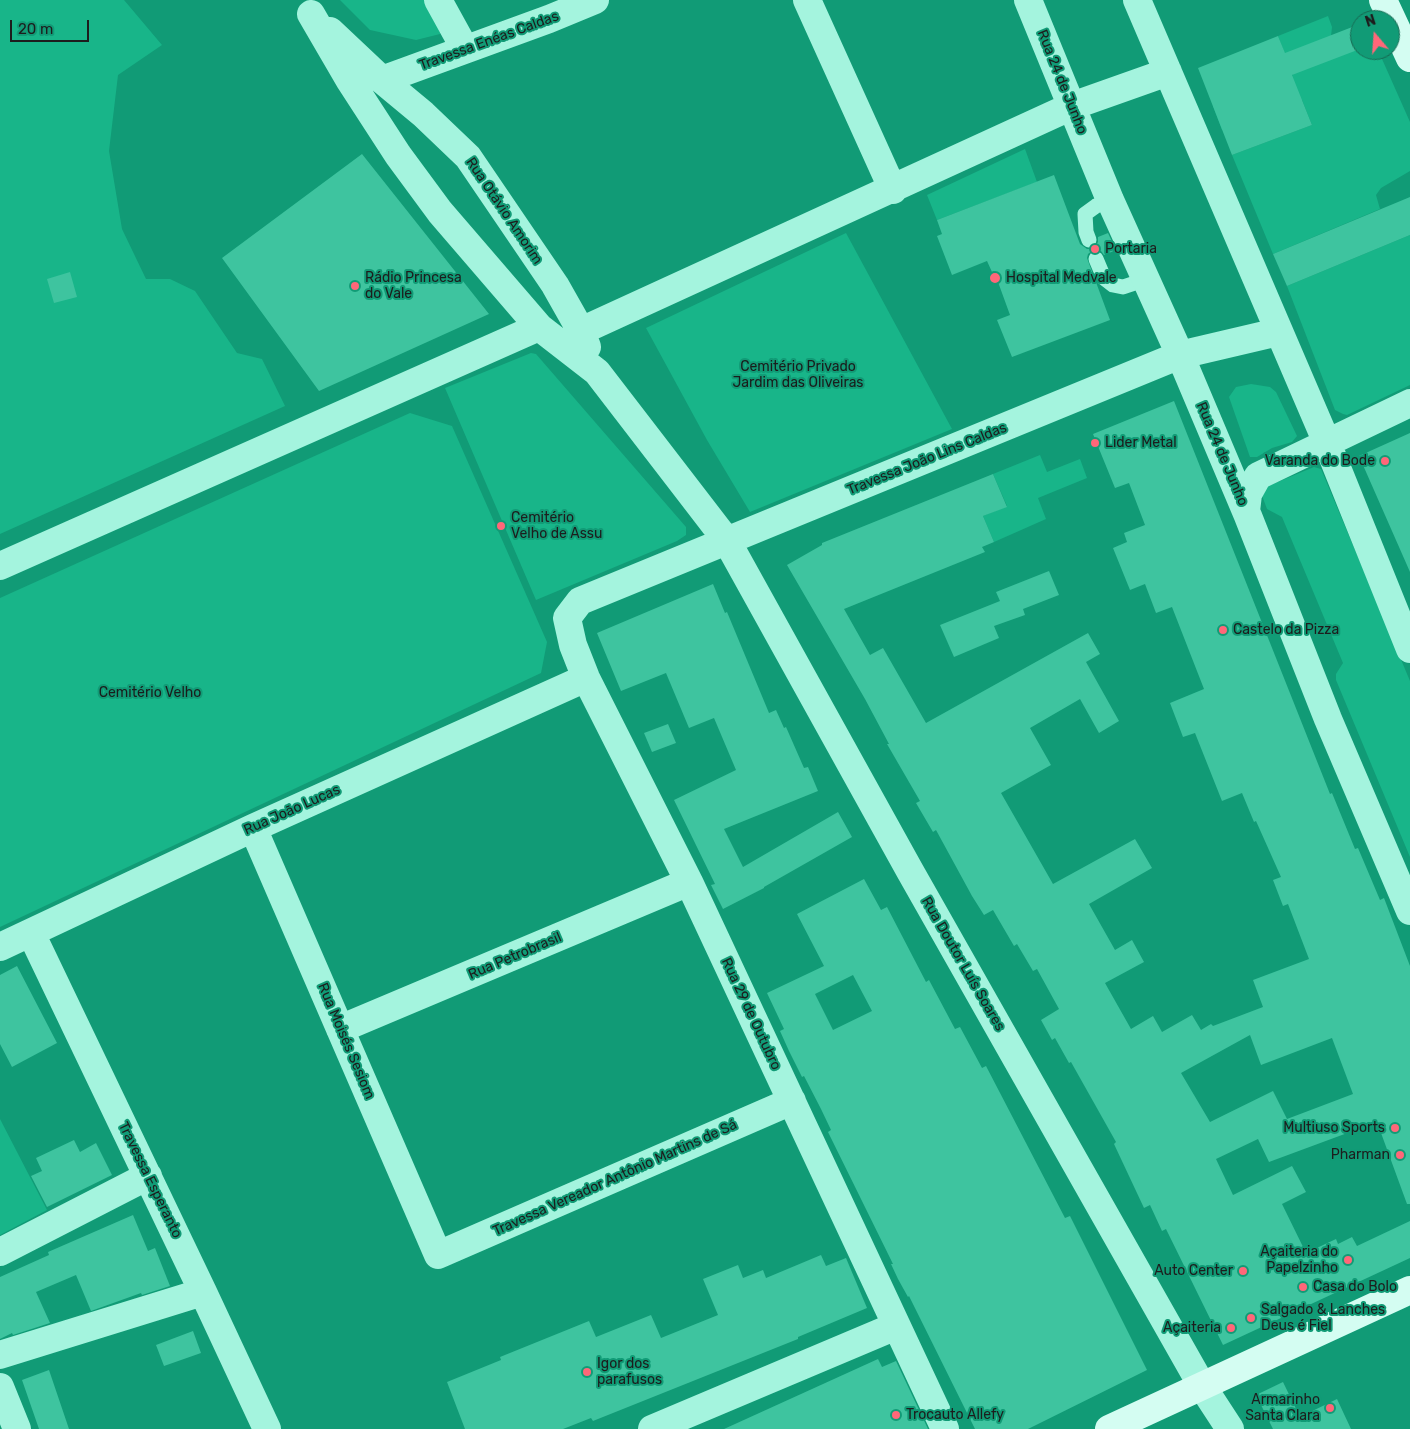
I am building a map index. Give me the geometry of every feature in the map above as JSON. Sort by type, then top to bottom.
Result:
[{"type":"main road","points":[[1383,0],[1410,58]]},
{"type":"main road","points":[[1109,1429],[1410,1290]]},
{"type":"street","points":[[438,0],[465,49]]},
{"type":"street","name":"Travessa Enéas Caldas","points":[[382,80],[549,19],[595,0]]},
{"type":"street","points":[[807,0],[893,190]]},
{"type":"street","name":"Rua 24 de Junho","points":[[1028,0],[1110,200],[1147,279],[1246,511],[1328,719],[1410,910]]},
{"type":"street","points":[[1137,0],[1326,443],[1410,649]]},
{"type":"street","name":"Rua Otávio Amorim","points":[[305,7],[382,80],[423,114],[468,156],[555,286],[581,331],[597,372]]},
{"type":"street","name":"Rua Otávio Amorim","points":[[305,7],[421,189],[539,327],[597,372],[726,541]]},
{"type":"street","points":[[581,331],[893,190],[1072,106],[1168,72]]},
{"type":"street","points":[[0,566],[539,327]]},
{"type":"street","name":"Travessa João Lins Caldas","points":[[580,601],[1180,355],[1278,332]]},
{"type":"street","points":[[1246,511],[1248,494],[1258,476],[1410,403]]},
{"type":"street","name":"Rua Doutor Luís Soares","points":[[726,541],[910,871],[1202,1386],[1230,1429]]},
{"type":"street","name":"Rua 29 de Outubro","points":[[580,601],[567,618],[573,645],[586,678],[689,882],[945,1429]]},
{"type":"street","name":"Rua João Lucas","points":[[0,947],[253,828],[586,678]]},
{"type":"street","name":"Rua Moisés Sesiom","points":[[253,828],[438,1255]]},
{"type":"street","name":"Rua Petrobrasil","points":[[340,1029],[689,882]]},
{"type":"street","name":"Travessa Esperanto","points":[[31,933],[203,1292],[266,1429]]},
{"type":"street","name":"Travessa Vereador Antônio Martins de Sá","points":[[438,1255],[792,1101]]},
{"type":"street","points":[[0,1252],[148,1176]]},
{"type":"street","points":[[0,1355],[203,1292]]},
{"type":"street","points":[[652,1429],[896,1326]]},
{"type":"street","points":[[0,1387],[17,1429]]},
{"type":"lane","points":[[1089,240],[1086,232],[1085,214],[1096,206],[1110,200]]},
{"type":"lane","points":[[1096,258],[1104,278],[1113,285],[1123,287],[1147,279]]},
{"type":"green space","points":[[0,0],[124,0],[162,45],[118,75],[109,151],[122,229],[146,279],[170,279],[195,291],[237,353],[262,359],[285,406],[0,534]]},
{"type":"green space","points":[[340,0],[438,0],[447,15],[440,34],[416,40],[370,30]]},
{"type":"green space","points":[[1328,16],[1332,27],[1331,36],[1350,45],[1350,60],[1382,60],[1410,122],[1410,171],[1381,188],[1376,195],[1380,209],[1273,254],[1232,155],[1312,125],[1302,100],[1222,130],[1213,106],[1293,75],[1278,36]]},
{"type":"green space","points":[[1025,149],[1037,182],[937,220],[927,195]]},
{"type":"green space","name":"Cemitério Privado Jardim das Oliveiras","points":[[846,233],[952,429],[750,512],[707,440],[646,328]]},
{"type":"green space","points":[[1410,235],[1410,385],[1347,415],[1343,414],[1335,410],[1287,286]]},
{"type":"green space","points":[[531,353],[536,354],[686,527],[686,535],[677,541],[536,600],[445,388]]},
{"type":"green space","points":[[1251,384],[1270,387],[1276,392],[1297,436],[1292,442],[1272,448],[1257,457],[1250,457],[1229,397],[1236,387]]},
{"type":"green space","name":"Cemitério Velho","points":[[410,413],[452,426],[547,642],[541,673],[0,927],[0,598]]},
{"type":"green space","points":[[1040,455],[1047,472],[1080,459],[1087,478],[1038,498],[1046,519],[994,542],[983,516],[1007,506],[993,474]]},
{"type":"green space","points":[[1314,467],[1321,469],[1410,681],[1410,857],[1336,680],[1336,674],[1343,663],[1282,517],[1267,509],[1261,493],[1263,488]]},
{"type":"green space","points":[[0,1119],[47,1210],[0,1235]]},
{"type":"building","points":[[1350,28],[1350,53],[1292,75],[1312,125],[1232,155],[1198,68],[1278,36],[1285,53]]},
{"type":"building","name":"Rádio Princesa do Vale","points":[[362,154],[489,314],[319,391],[222,258]]},
{"type":"building","points":[[1054,175],[1080,244],[1087,249],[1093,249],[1098,242],[1098,237],[1108,233],[1116,250],[1104,255],[1101,251],[1093,250],[1088,254],[1087,258],[1110,320],[1012,357],[997,320],[1010,315],[994,271],[992,272],[987,261],[952,275],[937,236],[942,234],[937,220]]},
{"type":"building","points":[[1410,197],[1410,235],[1287,286],[1273,254]]},
{"type":"building","points":[[70,272],[77,297],[54,303],[47,279]]},
{"type":"building","points":[[1174,401],[1330,794],[1332,793],[1355,849],[1358,848],[1380,900],[1384,898],[1410,966],[1410,1204],[1407,1204],[1377,1122],[1269,1162],[1258,1139],[1216,1159],[1233,1195],[1292,1166],[1306,1192],[1282,1204],[1306,1253],[1336,1239],[1338,1244],[1352,1237],[1357,1246],[1410,1221],[1410,1258],[1223,1345],[1166,1229],[1162,1231],[1150,1205],[1144,1208],[1114,1144],[1116,1142],[1071,1062],[1069,1063],[1055,1038],[1052,1040],[1041,1020],[1059,1009],[1037,969],[1033,971],[1017,944],[1014,946],[993,910],[984,915],[972,896],[936,830],[933,832],[916,803],[920,801],[887,744],[889,744],[865,699],[787,565],[822,545],[822,543],[993,474],[1007,507],[983,516],[994,542],[982,547],[985,552],[844,609],[870,655],[883,648],[926,723],[1088,633],[1100,654],[1086,662],[1119,721],[1099,733],[1080,699],[1030,728],[1051,765],[1001,793],[1053,884],[1135,839],[1152,868],[1089,904],[1115,950],[1132,940],[1144,962],[1105,983],[1131,1029],[1153,1016],[1162,1032],[1192,1015],[1201,1030],[1211,1024],[1213,1026],[1263,1007],[1253,980],[1309,959],[1288,904],[1283,906],[1273,880],[1281,877],[1242,793],[1222,801],[1195,733],[1183,737],[1170,703],[1204,689],[1172,607],[1156,613],[1145,584],[1130,590],[1113,548],[1127,542],[1124,533],[1145,525],[1129,483],[1115,488],[1093,434]],"holes":[[[1250,1035],[1261,1065],[1332,1038],[1353,1094],[1287,1119],[1273,1091],[1210,1122],[1181,1073]]]},
{"type":"building","points":[[1410,433],[1410,572],[1359,456]]},
{"type":"building","points":[[1049,571],[1059,595],[1023,609],[1025,615],[994,626],[999,638],[954,657],[940,625],[1000,601],[996,592]]},
{"type":"building","points":[[713,584],[725,613],[727,612],[769,713],[776,710],[784,728],[786,727],[804,768],[808,767],[818,791],[724,829],[743,867],[838,812],[852,837],[764,888],[723,909],[711,885],[715,884],[674,800],[736,770],[714,718],[689,728],[666,673],[621,691],[597,633]]},
{"type":"building","points":[[668,724],[676,743],[652,752],[644,733]]},
{"type":"building","points":[[864,879],[881,910],[887,907],[926,982],[929,980],[955,1029],[960,1027],[982,1068],[986,1066],[1065,1218],[1070,1216],[1147,1370],[1028,1429],[975,1429],[909,1296],[898,1279],[891,1264],[893,1264],[828,1132],[831,1130],[804,1076],[802,1077],[780,1031],[784,1029],[767,993],[824,966],[797,914]],"holes":[[[853,975],[872,1011],[833,1030],[815,994]]]},
{"type":"building","points":[[17,966],[57,1043],[12,1067],[0,1044],[0,975]]},
{"type":"building","points":[[74,1140],[80,1152],[96,1143],[112,1175],[47,1207],[31,1176],[42,1171],[36,1158]]},
{"type":"building","points":[[133,1215],[148,1251],[155,1248],[170,1286],[142,1295],[141,1293],[91,1311],[76,1275],[36,1292],[50,1323],[13,1335],[12,1333],[0,1339],[0,1277],[49,1255],[48,1252]]},
{"type":"building","points":[[821,1255],[826,1266],[846,1258],[867,1308],[798,1337],[798,1339],[593,1421],[591,1418],[563,1429],[465,1429],[447,1382],[501,1360],[500,1357],[589,1321],[596,1337],[651,1315],[661,1338],[718,1315],[703,1279],[738,1265],[743,1278],[763,1270],[766,1278]]},
{"type":"building","points":[[193,1331],[201,1353],[164,1366],[156,1345]]},
{"type":"building","points":[[878,1359],[882,1367],[896,1361],[928,1429],[724,1429]]},
{"type":"building","points":[[49,1370],[69,1429],[39,1429],[22,1380]]},
{"type":"building","points":[[1283,1382],[1300,1417],[1337,1399],[1351,1429],[1273,1429],[1256,1395]]},
{"type":"place","name":"Portaria","points":[[1095,249]]},
{"type":"place","name":"Hospital Medvale","points":[[995,278]]},
{"type":"place","name":"Rádio Princesa do Vale","points":[[355,286]]},
{"type":"place","name":"Lider Metal","points":[[1095,443]]},
{"type":"place","name":"Varanda do Bode","points":[[1385,461]]},
{"type":"place","name":"Cemitério Velho de Assu","points":[[501,526]]},
{"type":"place","name":"Castelo da Pizza","points":[[1223,630]]},
{"type":"place","name":"Multiuso Sports","points":[[1395,1128]]},
{"type":"place","name":"Pharman","points":[[1400,1155]]},
{"type":"place","name":"Açaiteria do Papelzinho","points":[[1348,1260]]},
{"type":"place","name":"Auto Center","points":[[1243,1271]]},
{"type":"place","name":"Casa do Bolo","points":[[1303,1287]]},
{"type":"place","name":"Salgado & Lanches Deus é Fiel","points":[[1251,1318]]},
{"type":"place","name":"Açaiteria","points":[[1231,1328]]},
{"type":"place","name":"Igor dos parafusos","points":[[587,1372]]},
{"type":"place","name":"Armarinho Santa Clara","points":[[1330,1408]]},
{"type":"place","name":"Trocauto Allefy","points":[[896,1415]]}]
